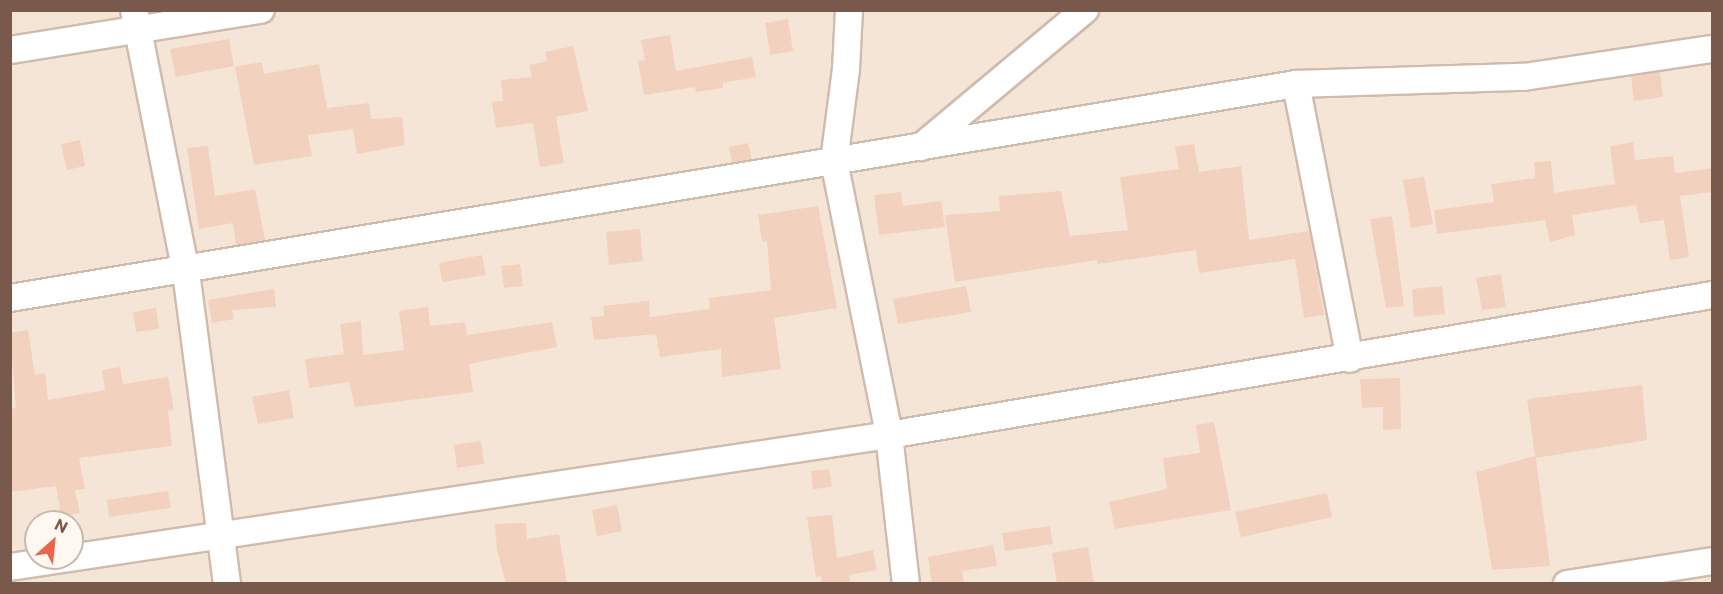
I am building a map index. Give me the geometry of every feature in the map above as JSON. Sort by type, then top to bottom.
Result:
[{"type":"street","points":[[10,50],[136,21],[261,10]]},
{"type":"street","points":[[849,10],[846,69],[834,161],[889,435],[906,584]]},
{"type":"street","points":[[921,147],[1085,10]]},
{"type":"street","points":[[136,21],[186,272],[218,538],[227,584]]},
{"type":"street","points":[[10,298],[186,272],[1296,84],[1524,77],[1713,49]]},
{"type":"street","points":[[1296,84],[1350,359]]},
{"type":"street","points":[[10,567],[218,538],[889,435],[1350,359],[1713,295]]},
{"type":"street","points":[[1567,584],[1713,561]]},
{"type":"shaded area","points":[[10,11],[1712,11],[1712,583],[11,583]]},
{"type":"building","points":[[788,19],[793,51],[770,55],[765,23]]},
{"type":"building","points":[[670,35],[676,71],[752,57],[756,77],[723,83],[723,88],[696,92],[695,87],[644,95],[638,61],[645,60],[641,40]]},
{"type":"building","points":[[229,39],[234,66],[176,77],[170,49]]},
{"type":"building","points":[[573,46],[588,111],[556,117],[564,163],[540,167],[533,123],[496,128],[492,102],[503,101],[501,80],[532,77],[529,65],[547,61],[545,52]]},
{"type":"building","points":[[262,62],[264,74],[319,64],[327,108],[369,103],[371,119],[402,117],[405,145],[357,154],[353,129],[308,135],[312,156],[254,165],[235,67]]},
{"type":"building","points":[[1660,72],[1663,97],[1634,101],[1631,76]]},
{"type":"building","points":[[80,140],[85,166],[67,170],[61,144]]},
{"type":"building","points":[[1633,142],[1635,160],[1673,156],[1675,173],[1713,168],[1713,192],[1680,196],[1689,257],[1670,260],[1664,220],[1640,223],[1636,205],[1572,215],[1575,235],[1550,242],[1545,220],[1437,234],[1434,210],[1494,202],[1491,184],[1535,178],[1534,162],[1551,161],[1554,193],[1615,184],[1610,146]]},
{"type":"building","points":[[748,143],[752,159],[732,163],[729,147]]},
{"type":"building","points":[[1194,144],[1199,172],[1241,166],[1249,240],[1309,231],[1324,315],[1304,318],[1295,259],[1199,273],[1196,250],[1097,264],[1097,260],[955,282],[945,215],[1000,211],[999,196],[1061,191],[1070,236],[1128,230],[1120,177],[1179,169],[1175,147]]},
{"type":"building","points":[[208,146],[215,196],[255,189],[265,240],[236,245],[233,223],[199,229],[187,148]]},
{"type":"building","points":[[1424,177],[1433,224],[1411,228],[1403,180]]},
{"type":"building","points":[[901,192],[903,206],[941,201],[945,227],[879,235],[874,195]]},
{"type":"building","points":[[818,206],[837,308],[774,318],[781,369],[722,377],[721,349],[660,357],[656,334],[594,340],[591,317],[604,316],[603,306],[649,301],[650,317],[710,309],[709,298],[771,290],[767,241],[762,242],[758,215]]},
{"type":"building","points":[[1392,216],[1404,306],[1386,308],[1370,219]]},
{"type":"building","points":[[640,229],[643,261],[609,265],[606,232]]},
{"type":"building","points":[[482,255],[486,275],[442,282],[439,263]]},
{"type":"building","points":[[520,264],[523,286],[504,288],[501,266]]},
{"type":"building","points":[[1501,274],[1506,307],[1482,310],[1476,278]]},
{"type":"building","points":[[966,286],[971,312],[898,324],[893,299]]},
{"type":"building","points":[[1442,286],[1445,314],[1414,317],[1412,289]]},
{"type":"building","points":[[274,289],[276,307],[232,310],[234,319],[212,323],[208,300]]},
{"type":"building","points":[[428,307],[430,326],[465,322],[467,335],[552,322],[557,347],[469,364],[473,392],[355,407],[349,382],[309,388],[305,359],[344,354],[340,324],[361,321],[363,355],[404,350],[399,311]]},
{"type":"building","points":[[156,308],[159,329],[136,332],[133,312]]},
{"type":"building","points":[[28,330],[35,375],[45,373],[48,400],[105,390],[102,370],[120,367],[123,384],[168,377],[174,410],[168,411],[172,446],[79,458],[85,489],[75,490],[79,510],[60,510],[56,486],[10,492],[10,409],[16,408],[10,333]]},
{"type":"building","points":[[1400,378],[1401,429],[1383,430],[1383,407],[1362,408],[1360,379]]},
{"type":"building","points":[[1642,385],[1647,440],[1536,458],[1550,566],[1492,570],[1476,472],[1535,456],[1527,399]]},
{"type":"building","points":[[289,390],[294,418],[258,424],[252,397]]},
{"type":"building","points":[[1214,422],[1231,510],[1115,529],[1109,502],[1167,489],[1163,458],[1200,453],[1196,425]]},
{"type":"building","points":[[481,441],[484,464],[457,468],[454,445]]},
{"type":"building","points":[[829,469],[832,487],[813,489],[811,471]]},
{"type":"building","points":[[168,491],[171,508],[109,517],[107,500]]},
{"type":"building","points":[[1327,493],[1332,517],[1241,537],[1235,512]]},
{"type":"building","points":[[617,505],[622,531],[597,536],[592,510]]},
{"type":"building","points":[[832,515],[837,558],[873,550],[877,570],[849,575],[850,584],[822,584],[821,576],[816,577],[807,517]]},
{"type":"building","points":[[526,523],[527,539],[559,534],[567,584],[506,584],[497,550],[495,524]]},
{"type":"building","points":[[1050,526],[1053,544],[1005,551],[1002,533]]},
{"type":"building","points":[[993,545],[997,566],[962,571],[964,584],[932,584],[928,557]]},
{"type":"building","points":[[1088,547],[1094,584],[1057,584],[1052,553]]}]
